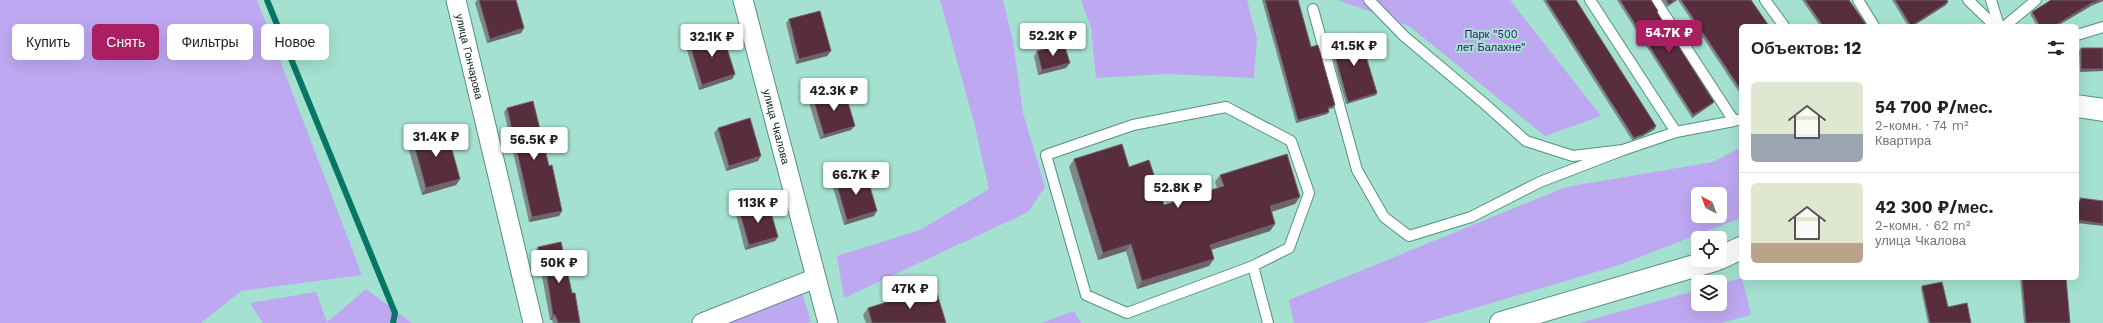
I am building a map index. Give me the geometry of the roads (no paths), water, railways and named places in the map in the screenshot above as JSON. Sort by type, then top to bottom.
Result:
[{"type":"main road","points":[[2079,106],[2103,110]]},
{"type":"main road","points":[[1727,255],[1739,249]]},
{"type":"main road","points":[[1501,323],[1691,267]]},
{"type":"street","name":"улица Гончарова","points":[[456,0],[533,323]]},
{"type":"street","name":"улица Чкалова","points":[[743,0],[828,323]]},
{"type":"street","points":[[702,323],[816,278]]},
{"type":"lane","points":[[1369,0],[1404,36],[1486,104],[1526,142],[1573,156],[1623,150]]},
{"type":"lane","points":[[1590,0],[1676,132]]},
{"type":"lane","points":[[1313,9],[1357,170],[1384,217],[1409,236],[1471,217],[1540,182],[1623,150],[1676,132],[1737,120],[1655,0]]},
{"type":"lane","points":[[1765,0],[1783,24]]},
{"type":"lane","points":[[1858,0],[1873,24]]},
{"type":"lane","points":[[1968,0],[1993,24]]},
{"type":"lane","points":[[1991,0],[1998,24]]},
{"type":"lane","points":[[2008,24],[2036,0]]},
{"type":"lane","points":[[2079,34],[2103,27]]},
{"type":"lane","points":[[1226,107],[1291,141],[1309,193],[1289,248],[1253,266],[1127,313],[1086,295],[1046,155],[1133,125],[1226,107]]},
{"type":"lane","points":[[1253,266],[1268,323]]},
{"type":"waterway","points":[[267,0],[395,313],[393,323]]},
{"type":"park label","name":"Парк \"500 лет Балахне\"","points":[[1491,40]]}]
